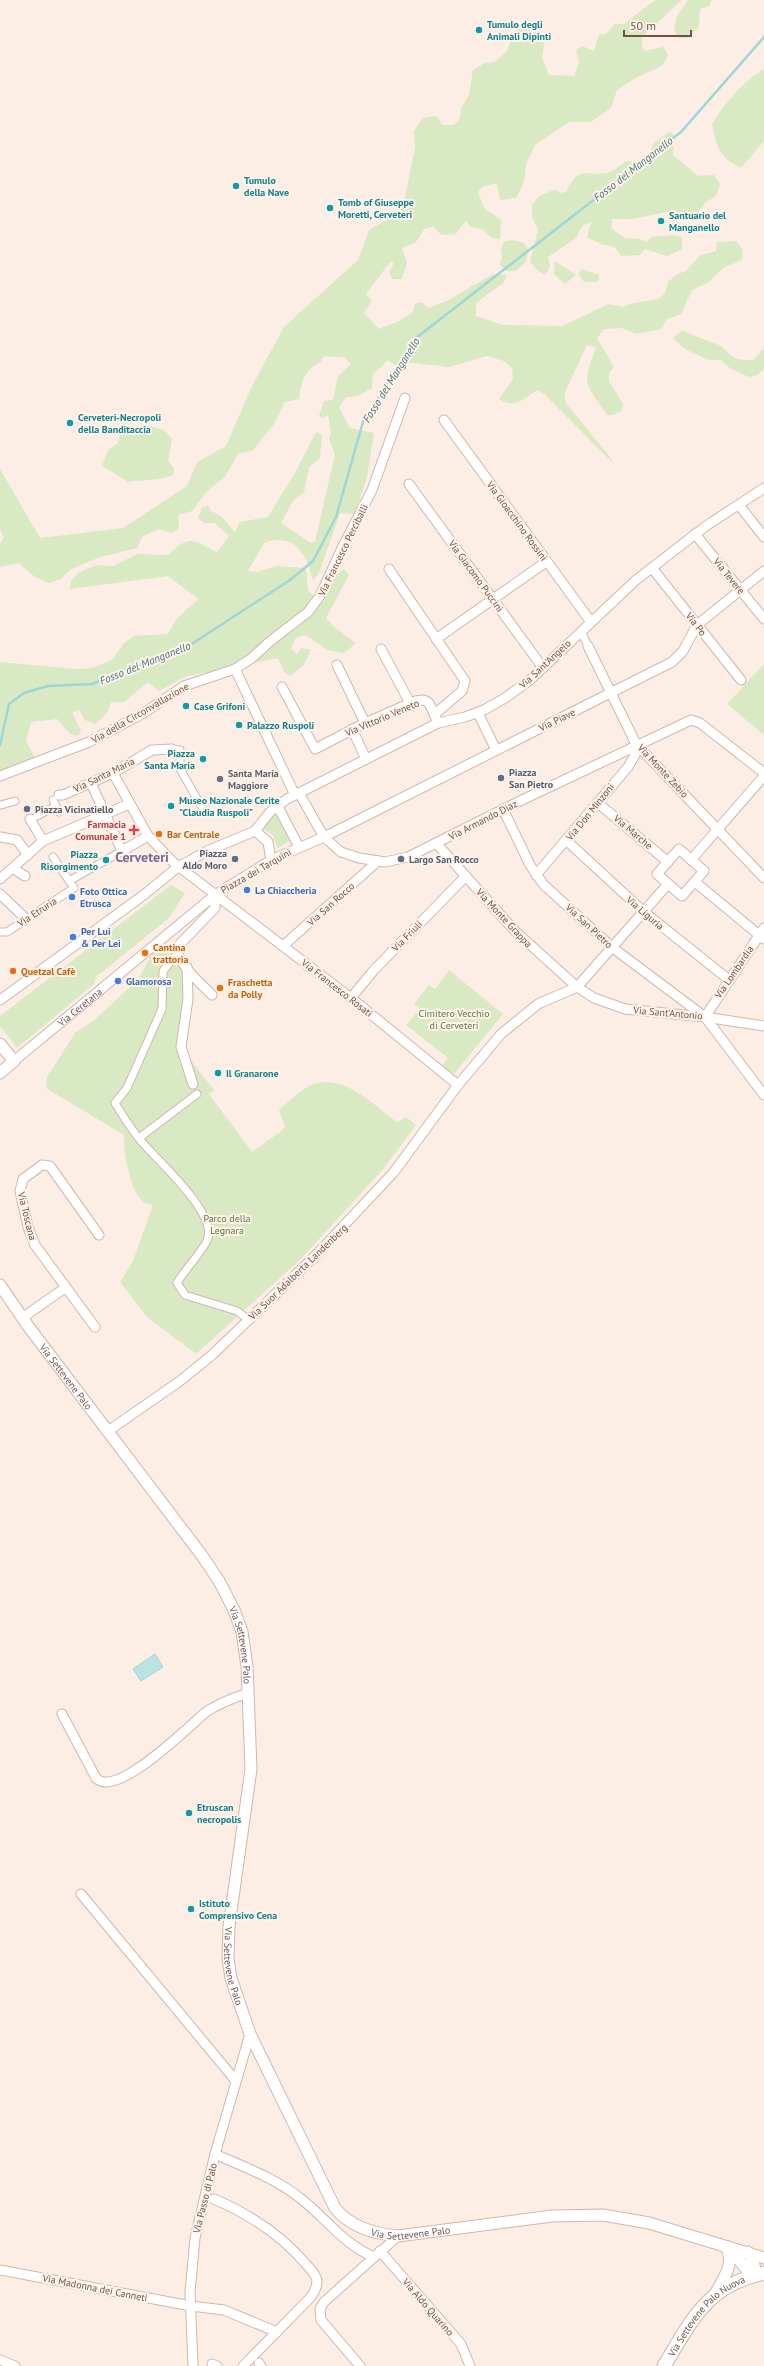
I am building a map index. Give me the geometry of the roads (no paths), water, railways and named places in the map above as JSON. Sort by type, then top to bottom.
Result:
[{"type":"main road","name":"Via Settevene Palo Nuova","points":[[664,2366],[694,2317],[715,2294],[735,2282],[760,2274]]},
{"type":"street","name":"Via Francesco Perciballi","points":[[235,669],[252,658],[268,643],[305,615],[317,601],[375,483],[405,398]]},
{"type":"street","name":"Via Gioacchino Rossini","points":[[444,420],[591,622]]},
{"type":"street","name":"Via Giacomo Puccini","points":[[409,484],[543,668]]},
{"type":"street","name":"Via Sant'Angelo","points":[[277,805],[438,723],[478,712],[514,692],[543,668],[581,631],[652,568],[695,534],[764,488]]},
{"type":"street","points":[[739,504],[764,537]]},
{"type":"street","name":"Via Tevere","points":[[695,534],[764,619]]},
{"type":"street","points":[[436,639],[492,598],[546,562]]},
{"type":"street","name":"Via Po","points":[[652,568],[741,680]]},
{"type":"street","points":[[390,570],[463,678],[465,684],[462,690],[435,714]]},
{"type":"street","name":"Via Piave","points":[[324,838],[496,750],[611,694],[675,660],[683,651],[697,625],[741,591],[764,570]]},
{"type":"street","points":[[581,631],[588,646]]},
{"type":"street","name":"Via Monte Zebio","points":[[588,646],[636,744],[764,878]]},
{"type":"street","points":[[381,649],[410,703]]},
{"type":"street","points":[[337,665],[365,723]]},
{"type":"street","name":"Via della Circonvallazione","points":[[0,776],[89,742],[142,714],[184,686],[235,669]]},
{"type":"street","points":[[235,669],[297,794],[324,838],[299,847]]},
{"type":"street","name":"Via Vittorio Veneto","points":[[282,687],[315,749],[352,729],[418,700],[427,701],[435,714],[438,723]]},
{"type":"street","points":[[478,712],[496,750]]},
{"type":"street","name":"Via Armando Diaz","points":[[324,838],[346,855],[378,861],[405,858],[685,721],[693,720],[700,723],[764,773]]},
{"type":"street","points":[[352,729],[366,759]]},
{"type":"street","name":"Via Don Minzoni","points":[[536,875],[567,841],[632,761],[636,744]]},
{"type":"street","points":[[172,749],[180,750],[180,769],[204,811]]},
{"type":"street","name":"Via Santa Maria","points":[[57,803],[152,750],[172,749]]},
{"type":"street","points":[[113,773],[148,836],[178,867]]},
{"type":"street","points":[[691,860],[764,776]]},
{"type":"street","points":[[91,783],[122,851]]},
{"type":"street","points":[[1,804],[15,801]]},
{"type":"street","points":[[44,842],[34,818],[57,803]]},
{"type":"street","name":"Via Marche","points":[[598,803],[668,862]]},
{"type":"street","points":[[0,879],[14,869],[44,842],[65,827],[105,815],[129,804]]},
{"type":"street","points":[[0,1000],[144,894],[178,867],[207,851],[255,831],[277,805]]},
{"type":"street","name":"Piazza dei Tarquini","points":[[215,895],[271,860],[299,847],[277,805]]},
{"type":"street","name":"Via San Pietro","points":[[503,809],[536,875],[613,948],[705,1017]]},
{"type":"street","points":[[255,831],[268,842],[271,860]]},
{"type":"street","points":[[53,857],[69,881],[148,836]]},
{"type":"street","points":[[0,837],[13,838],[20,843],[28,855]]},
{"type":"street","name":"Via Liguria","points":[[567,841],[644,912],[728,979]]},
{"type":"street","name":"Via Monte Grappa","points":[[436,843],[515,931],[577,987]]},
{"type":"street","points":[[679,849],[691,860],[704,871],[682,896],[657,874],[679,849]]},
{"type":"street","name":"Via San Rocco","points":[[283,946],[378,861]]},
{"type":"street","name":"Via Francesco Rosati","points":[[178,867],[351,998],[458,1085]]},
{"type":"street","points":[[14,869],[24,876]]},
{"type":"street","name":"Via Friuli","points":[[351,998],[374,970],[466,876]]},
{"type":"street","name":"Via Etruria","points":[[0,932],[7,932],[74,888],[69,881]]},
{"type":"street","points":[[695,882],[762,934]]},
{"type":"street","points":[[577,987],[668,884]]},
{"type":"street","points":[[0,894],[26,919]]},
{"type":"street","points":[[212,995],[177,954],[176,948],[215,908],[215,895]]},
{"type":"street","name":"Via Ceretana","points":[[0,1073],[215,895]]},
{"type":"street","name":"Via Lombardia","points":[[705,1017],[728,979],[762,934]]},
{"type":"street","points":[[177,954],[163,971],[162,1009],[127,1088],[115,1103],[139,1138],[163,1162],[205,1215],[210,1231],[208,1240],[177,1283],[185,1295],[237,1311],[249,1320]]},
{"type":"street","points":[[187,967],[188,999],[181,1047],[193,1084]]},
{"type":"street","name":"Via Sant'Antonio","points":[[577,987],[599,1001],[625,1009],[705,1017],[764,1026]]},
{"type":"street","name":"Via Suor Adalberta Landenberg","points":[[108,1431],[190,1372],[249,1320],[342,1229],[383,1185],[458,1085],[501,1034],[525,1012],[545,1000],[577,987]]},
{"type":"street","points":[[705,1017],[764,1095]]},
{"type":"street","points":[[0,1044],[14,1060]]},
{"type":"street","points":[[139,1138],[196,1094]]},
{"type":"street","name":"Via Toscana","points":[[95,1328],[32,1240],[20,1191],[23,1179],[42,1165],[50,1166],[99,1235]]},
{"type":"street","name":"Via Settevene Palo","points":[[0,1286],[22,1318],[203,1557],[229,1597],[243,1638],[248,1693],[251,1769],[231,1916],[228,1953],[234,1990],[250,2034],[332,2204],[342,2216],[359,2227],[376,2233],[398,2236],[535,2218],[596,2215],[644,2221],[723,2244],[764,2258]]},
{"type":"street","points":[[22,1318],[65,1288]]},
{"type":"street","points":[[62,1714],[96,1778],[102,1782],[109,1782],[119,1779],[150,1760],[211,1709],[248,1693]]},
{"type":"street","points":[[81,1894],[236,2081]]},
{"type":"street","name":"Via Passo di Palo","points":[[193,2366],[191,2306],[193,2250],[215,2154],[250,2034]]},
{"type":"street","name":"Via Aldo Quarino","points":[[215,2154],[289,2190],[304,2201],[343,2238],[377,2254],[462,2344],[470,2366]]},
{"type":"street","name":"Via Passo di Palo","points":[[214,2199],[240,2211],[265,2226],[293,2250],[315,2275],[317,2284],[314,2293],[243,2366]]},
{"type":"street","points":[[360,2366],[323,2322],[319,2312],[322,2304],[398,2236]]},
{"type":"street","points":[[715,2294],[731,2260],[729,2251],[723,2244]]},
{"type":"street","name":"Via Settevene Palo","points":[[723,2244],[736,2254],[748,2272],[760,2274]]},
{"type":"street","points":[[748,2252],[760,2274]]},
{"type":"street","name":"Via Madonna dei Canneti","points":[[0,2270],[191,2306],[224,2310],[277,2332]]},
{"type":"street","points":[[0,2360],[15,2366]]},
{"type":"water","points":[[155,1654],[163,1667],[141,1681],[133,1669]]},
{"type":"waterway","name":"Fosso del Manganello","points":[[0,745],[9,704],[24,693],[48,686],[92,684],[187,647],[290,580],[313,561],[336,517],[363,422],[416,338],[681,132],[764,37]]},
{"type":"place","name":"Tumulo degli Animali Dipinti","points":[[479,30]]},
{"type":"place","name":"Tumulo della Nave","points":[[236,186]]},
{"type":"place","name":"Tomb of Giuseppe Moretti, Cerveteri","points":[[330,208]]},
{"type":"place","name":"Santuario del Manganello","points":[[661,221]]},
{"type":"place","name":"Cerveteri-Necropoli della Banditaccia","points":[[70,423]]},
{"type":"place","name":"Case Grifoni","points":[[186,706]]},
{"type":"place","name":"Palazzo Ruspoli","points":[[239,725]]},
{"type":"place","name":"Piazza Santa Maria","points":[[203,759]]},
{"type":"place","name":"Piazza San Pietro","points":[[501,778]]},
{"type":"place","name":"Santa Maria Maggiore","points":[[220,779]]},
{"type":"place","name":"Museo Nazionale Cerite \"Claudia Ruspoli\"","points":[[171,806]]},
{"type":"place","name":"Piazza Vicinatiello","points":[[27,809]]},
{"type":"place","name":"Farmacia Comunale 1","points":[[134,830]]},
{"type":"place","name":"Bar Centrale","points":[[159,834]]},
{"type":"place","name":"Piazza Aldo Moro","points":[[235,859]]},
{"type":"place","name":"Largo San Rocco","points":[[401,859]]},
{"type":"place","name":"Piazza Risorgimento","points":[[106,860]]},
{"type":"place","name":"La Chiaccheria","points":[[247,890]]},
{"type":"place","name":"Foto Ottica Etrusca","points":[[72,897]]},
{"type":"place","name":"Per Lui & Per Lei","points":[[73,937]]},
{"type":"place","name":"Cantina trattoria","points":[[145,953]]},
{"type":"place","name":"Quetzal Cafè","points":[[13,971]]},
{"type":"place","name":"Glamorosa","points":[[118,981]]},
{"type":"place","name":"Fraschetta da Polly","points":[[220,988]]},
{"type":"place","name":"Il Granarone","points":[[218,1073]]},
{"type":"place","name":"Etruscan necropolis","points":[[189,1813]]},
{"type":"place","name":"Istituto Comprensivo Cena","points":[[191,1909]]},
{"type":"district","name":"Cerveteri","points":[[142,857]]},
{"type":"park label","name":"Cimitero Vecchio di Cerveteri","points":[[454,1018]]},
{"type":"park label","name":"Parco della Legnara","points":[[227,1224]]}]
